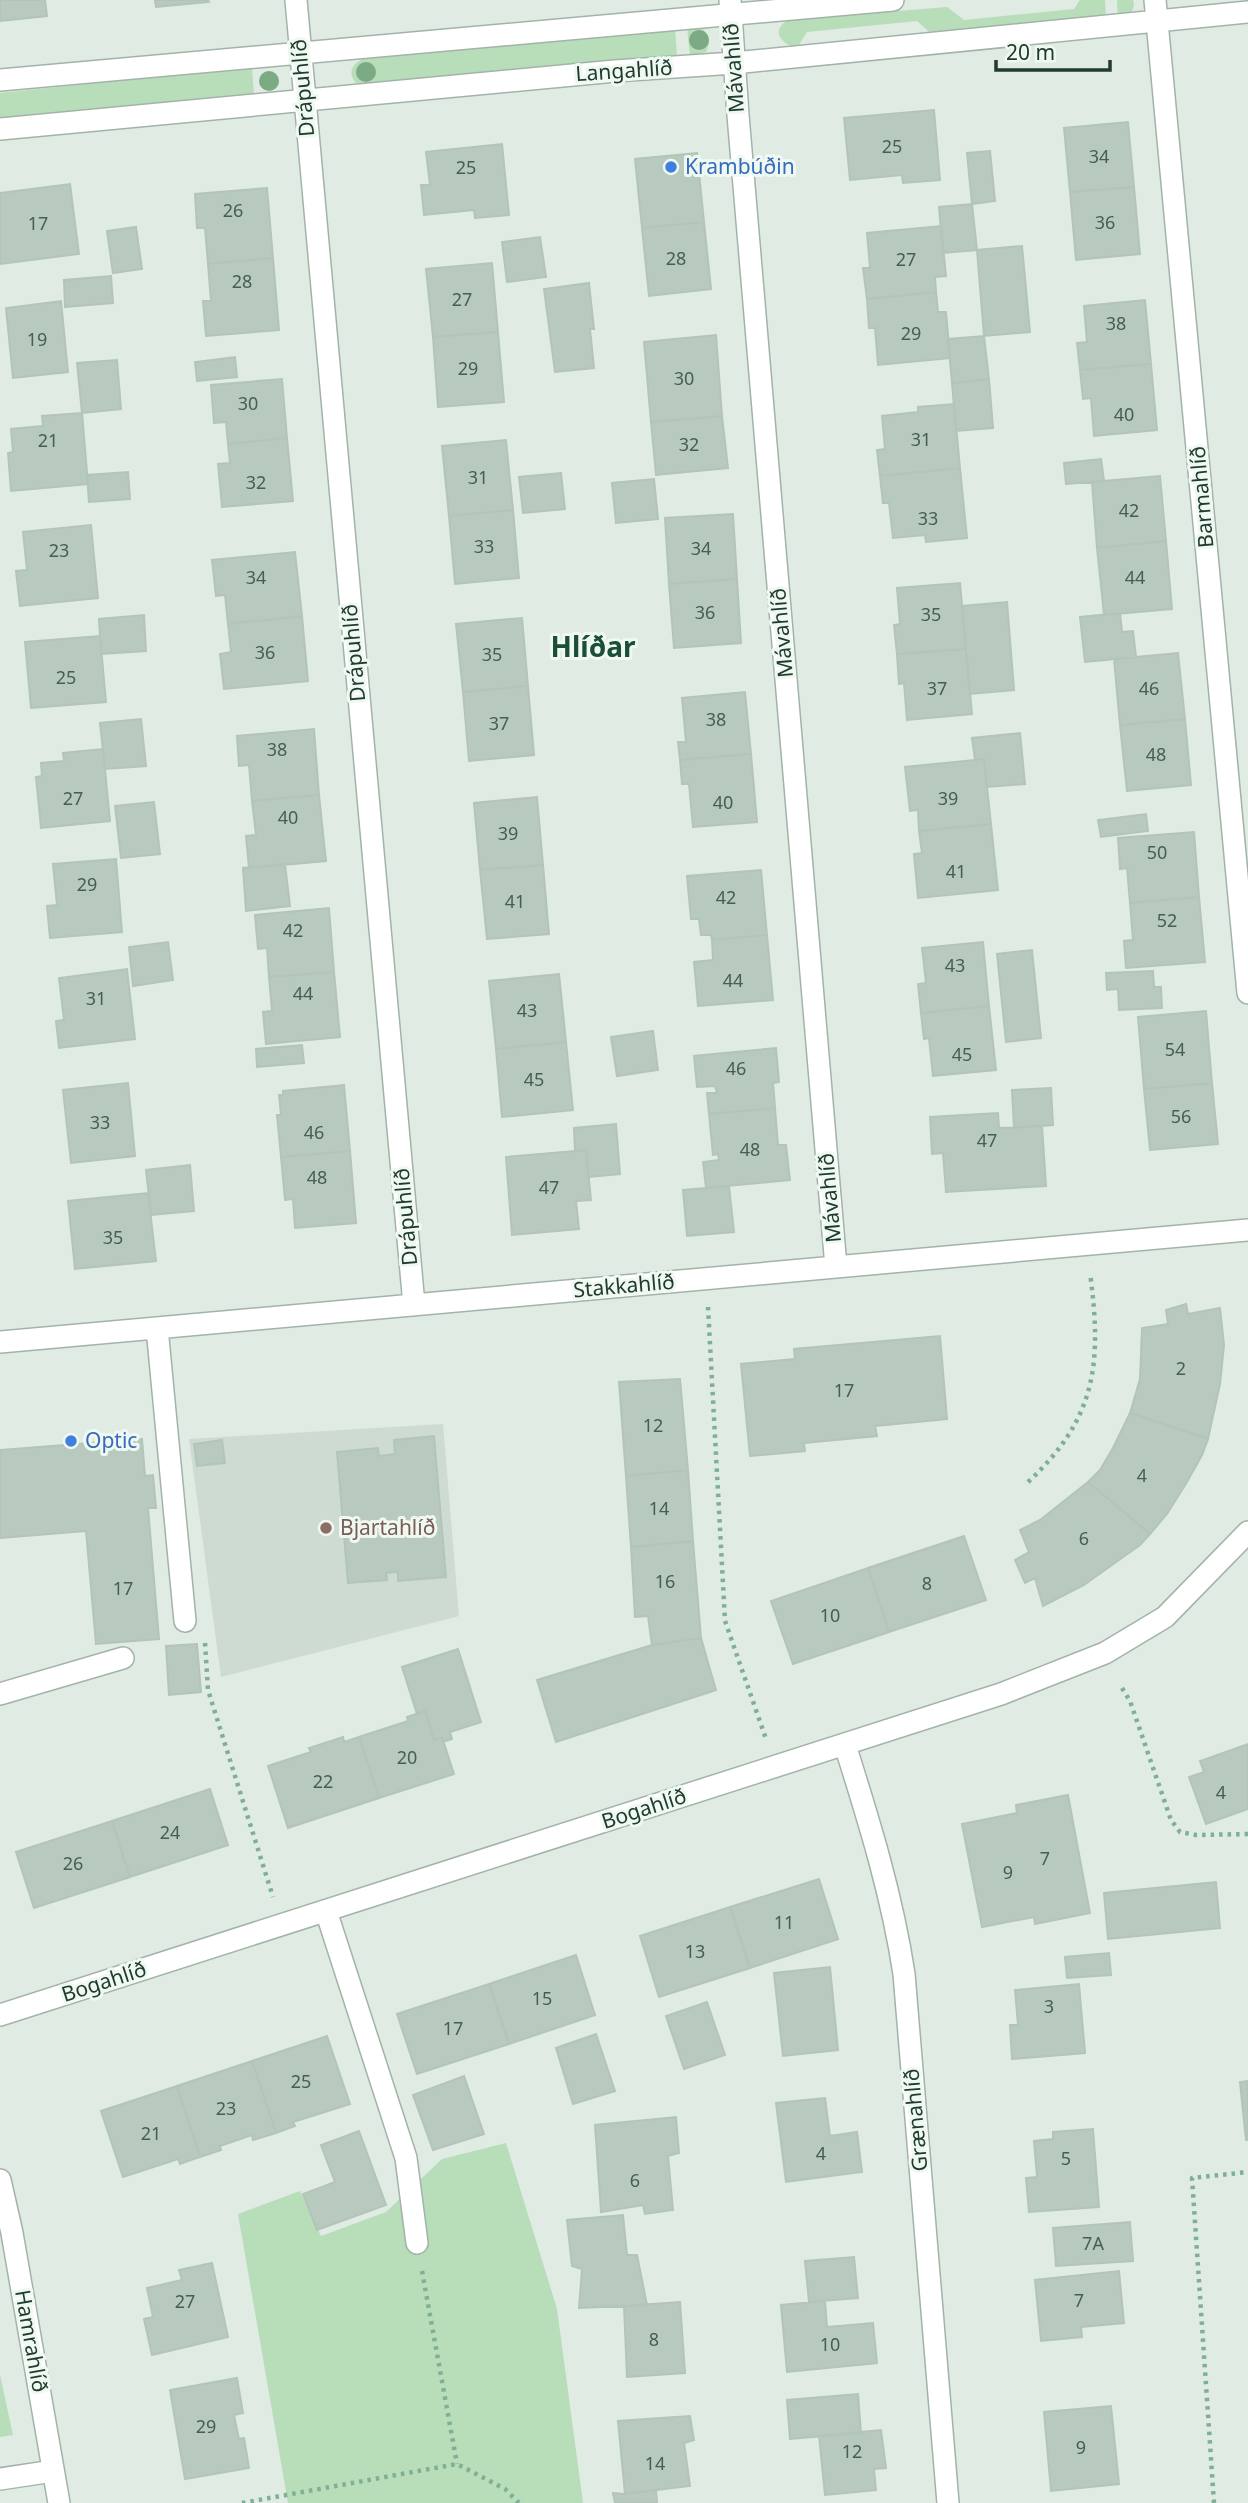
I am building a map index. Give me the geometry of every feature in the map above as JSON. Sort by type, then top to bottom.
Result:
[{"type":"street","name":"Drápuhlíð","points":[[296,0],[414,1305]]},
{"type":"street","points":[[0,80],[682,18],[730,8],[893,0]]},
{"type":"street","name":"Mávahlíð","points":[[730,8],[836,1267]]},
{"type":"street","name":"Langahlíð","points":[[0,129],[615,71],[734,71],[1248,12]]},
{"type":"street","name":"Barmahlíð","points":[[1157,21],[1248,993]]},
{"type":"street","name":"Stakkahlíð","points":[[0,1342],[1248,1230]]},
{"type":"street","points":[[157,1328],[186,1621]]},
{"type":"street","name":"Bogahlíð","points":[[0,2015],[1001,1694],[1105,1653],[1165,1617],[1248,1532]]},
{"type":"street","points":[[0,1695],[122,1658]]},
{"type":"street","name":"Grænahlíð","points":[[845,1745],[884,1872],[904,1974],[948,2503]]},
{"type":"street","points":[[326,1910],[406,2158],[417,2243]]},
{"type":"street","name":"Hamrahlíð","points":[[0,2179],[12,2233],[59,2503]]},
{"type":"street","points":[[0,2479],[53,2471]]},
{"type":"path","points":[[1028,1482],[1047,1464],[1076,1423],[1093,1373],[1097,1344],[1096,1315],[1086,1244]]},
{"type":"path","points":[[706,1278],[725,1621],[767,1742]]},
{"type":"path","points":[[186,1621],[204,1638],[208,1689],[281,1925]]},
{"type":"path","points":[[1122,1688],[1130,1701],[1171,1819],[1180,1832],[1196,1835],[1248,1833]]},
{"type":"path","points":[[1214,2503],[1192,2178],[1248,2172]]},
{"type":"path","points":[[417,2243],[457,2464]]},
{"type":"path","points":[[242,2503],[457,2464],[505,2489],[519,2503]]},
{"type":"shaded area","name":"Bjartahlíð","points":[[443,1424],[459,1616],[221,1677],[189,1439]]},
{"type":"green space","points":[[1080,0],[1105,0],[1106,19],[933,35],[917,21],[807,32],[797,48],[782,40],[779,33],[788,20],[947,7],[964,20],[1074,9]]},
{"type":"green space","points":[[1117,0],[1133,0],[1134,7],[1128,14],[1118,18]]},
{"type":"green space","points":[[696,25],[706,33],[709,43],[706,52],[690,57],[687,26]]},
{"type":"green space","points":[[675,27],[677,58],[360,86],[351,73],[357,62],[368,57]]},
{"type":"green space","points":[[252,67],[254,96],[0,118],[0,93]]},
{"type":"green space","points":[[506,2143],[557,2309],[583,2503],[288,2503],[238,2214],[300,2191],[321,2236],[386,2212],[442,2159]]},
{"type":"green space","points":[[0,2375],[13,2435],[0,2437]]},
{"type":"building","points":[[0,0],[45,0],[47,16],[0,21]]},
{"type":"building","points":[[155,0],[208,0],[209,2],[156,7]]},
{"type":"building","points":[[934,110],[940,180],[903,183],[902,175],[850,180],[844,118]]},
{"type":"building","points":[[1128,122],[1134,187],[1070,192],[1064,128]]},
{"type":"building","points":[[502,144],[509,215],[475,218],[474,210],[424,215],[421,185],[430,185],[426,152]]},
{"type":"building","points":[[990,151],[995,201],[972,204],[967,153]]},
{"type":"building","points":[[697,153],[704,222],[642,228],[635,159]]},
{"type":"building","points":[[70,184],[79,254],[0,264],[0,193]]},
{"type":"building","points":[[1134,187],[1140,254],[1076,260],[1070,192]]},
{"type":"building","points":[[267,188],[273,258],[208,264],[205,228],[197,228],[195,194]]},
{"type":"building","points":[[972,204],[977,250],[943,253],[939,207]]},
{"type":"building","points":[[704,222],[711,289],[649,296],[642,228]]},
{"type":"building","points":[[941,226],[946,276],[935,277],[936,292],[867,299],[863,268],[870,268],[867,233]]},
{"type":"building","points":[[136,227],[142,269],[113,273],[107,231]]},
{"type":"building","points":[[540,237],[546,277],[507,282],[502,242]]},
{"type":"building","points":[[1022,246],[1030,332],[984,336],[977,250]]},
{"type":"building","points":[[273,258],[279,330],[206,336],[203,301],[211,301],[208,264]]},
{"type":"building","points":[[492,263],[498,332],[433,337],[426,269]]},
{"type":"building","points":[[111,276],[113,303],[65,307],[64,280]]},
{"type":"building","points":[[589,283],[594,329],[590,329],[594,368],[555,372],[544,289]]},
{"type":"building","points":[[936,292],[938,312],[946,312],[950,358],[878,365],[875,328],[869,328],[867,299]]},
{"type":"building","points":[[1145,300],[1151,364],[1080,370],[1077,343],[1087,342],[1084,306]]},
{"type":"building","points":[[61,301],[68,372],[13,378],[6,308]]},
{"type":"building","points":[[498,332],[504,402],[438,407],[433,337]]},
{"type":"building","points":[[716,335],[722,416],[651,422],[644,342]]},
{"type":"building","points":[[984,336],[989,379],[952,383],[948,339]]},
{"type":"building","points":[[235,357],[237,377],[197,381],[195,362]]},
{"type":"building","points":[[117,360],[121,409],[82,413],[77,363]]},
{"type":"building","points":[[1151,364],[1157,430],[1094,436],[1091,398],[1083,399],[1080,370]]},
{"type":"building","points":[[282,379],[287,438],[228,444],[226,422],[214,423],[211,385]]},
{"type":"building","points":[[989,379],[993,428],[956,431],[952,383]]},
{"type":"building","points":[[954,404],[960,468],[880,476],[877,450],[885,449],[882,416],[918,412],[918,407]]},
{"type":"building","points":[[82,413],[88,484],[11,491],[8,453],[13,452],[11,429],[43,426],[42,416]]},
{"type":"building","points":[[722,416],[728,468],[656,475],[651,422]]},
{"type":"building","points":[[287,438],[293,501],[222,507],[218,464],[230,463],[228,444]]},
{"type":"building","points":[[506,440],[513,510],[449,516],[442,446]]},
{"type":"building","points":[[1101,459],[1104,481],[1066,484],[1064,463]]},
{"type":"building","points":[[960,468],[967,538],[926,542],[925,535],[893,538],[889,503],[883,503],[880,476]]},
{"type":"building","points":[[128,472],[130,499],[89,502],[87,475]]},
{"type":"building","points":[[561,473],[565,509],[523,513],[519,477]]},
{"type":"building","points":[[1160,476],[1166,541],[1097,548],[1092,482]]},
{"type":"building","points":[[654,479],[658,519],[616,523],[612,483]]},
{"type":"building","points":[[513,510],[519,578],[455,584],[449,516]]},
{"type":"building","points":[[733,514],[737,579],[669,584],[665,518]]},
{"type":"building","points":[[91,525],[98,598],[20,606],[16,571],[27,570],[23,532]]},
{"type":"building","points":[[1166,541],[1172,609],[1104,615],[1097,548]]},
{"type":"building","points":[[295,552],[302,616],[228,624],[225,595],[216,596],[212,560]]},
{"type":"building","points":[[737,579],[741,643],[674,648],[669,584]]},
{"type":"building","points":[[960,583],[966,649],[897,654],[894,625],[900,624],[897,588]]},
{"type":"building","points":[[1007,602],[1014,690],[970,694],[962,606]]},
{"type":"building","points":[[1120,613],[1122,632],[1133,631],[1136,657],[1085,662],[1080,617]]},
{"type":"building","points":[[144,615],[146,651],[101,654],[99,619]]},
{"type":"building","points":[[302,616],[308,681],[224,689],[220,654],[231,652],[228,624]]},
{"type":"building","points":[[522,618],[528,686],[463,692],[456,624]]},
{"type":"building","points":[[100,636],[106,702],[31,708],[25,642]]},
{"type":"building","points":[[966,649],[972,714],[907,720],[904,683],[899,684],[897,654]]},
{"type":"building","points":[[1178,653],[1185,719],[1120,725],[1114,659]]},
{"type":"building","points":[[528,686],[534,755],[469,761],[463,692]]},
{"type":"building","points":[[745,692],[751,754],[680,760],[678,742],[686,742],[682,698]]},
{"type":"building","points":[[141,719],[146,766],[105,769],[100,723]]},
{"type":"building","points":[[1185,719],[1191,785],[1127,791],[1120,725]]},
{"type":"building","points":[[314,729],[319,795],[252,801],[249,765],[239,766],[237,736]]},
{"type":"building","points":[[1020,733],[1025,784],[987,787],[984,759],[975,760],[972,738]]},
{"type":"building","points":[[103,749],[110,821],[41,828],[36,777],[42,776],[41,763],[64,761],[63,753]]},
{"type":"building","points":[[751,754],[757,822],[693,827],[689,784],[682,784],[680,760]]},
{"type":"building","points":[[984,759],[991,824],[919,831],[918,810],[910,811],[905,767]]},
{"type":"building","points":[[319,795],[326,861],[249,868],[246,836],[256,835],[252,801]]},
{"type":"building","points":[[537,797],[543,865],[480,870],[474,803]]},
{"type":"building","points":[[154,802],[160,854],[121,858],[115,806]]},
{"type":"building","points":[[1146,814],[1148,831],[1101,837],[1098,820]]},
{"type":"building","points":[[991,824],[998,890],[918,898],[914,854],[922,853],[919,831]]},
{"type":"building","points":[[1194,832],[1199,897],[1130,903],[1127,868],[1120,869],[1118,838]]},
{"type":"building","points":[[116,859],[122,932],[50,938],[47,906],[57,905],[53,864]]},
{"type":"building","points":[[285,864],[290,906],[246,911],[243,868]]},
{"type":"building","points":[[543,865],[549,934],[487,939],[480,870]]},
{"type":"building","points":[[761,870],[767,935],[712,940],[711,935],[701,935],[699,919],[691,919],[687,876]]},
{"type":"building","points":[[1199,897],[1205,962],[1126,968],[1124,941],[1133,940],[1130,903]]},
{"type":"building","points":[[329,908],[334,972],[269,977],[267,948],[258,949],[255,915]]},
{"type":"building","points":[[767,935],[773,1000],[698,1006],[694,962],[713,960],[712,940]]},
{"type":"building","points":[[168,942],[173,980],[133,986],[129,947]]},
{"type":"building","points":[[983,942],[989,1006],[921,1013],[918,984],[926,983],[922,948]]},
{"type":"building","points":[[1032,950],[1041,1038],[1006,1042],[997,954]]},
{"type":"building","points":[[127,969],[135,1039],[59,1048],[56,1021],[64,1020],[59,978]]},
{"type":"building","points":[[1153,971],[1154,987],[1161,987],[1162,1008],[1119,1010],[1118,989],[1107,990],[1106,973]]},
{"type":"building","points":[[334,972],[340,1037],[266,1044],[263,1012],[272,1011],[269,977]]},
{"type":"building","points":[[559,974],[566,1042],[496,1049],[489,981]]},
{"type":"building","points":[[989,1006],[996,1070],[933,1076],[929,1038],[924,1039],[921,1013]]},
{"type":"building","points":[[1206,1011],[1212,1083],[1144,1089],[1138,1017]]},
{"type":"building","points":[[653,1031],[658,1070],[617,1076],[611,1037]]},
{"type":"building","points":[[566,1042],[573,1110],[502,1117],[496,1049]]},
{"type":"building","points":[[302,1045],[304,1063],[257,1067],[256,1049]]},
{"type":"building","points":[[776,1048],[779,1082],[773,1083],[775,1108],[709,1114],[707,1093],[717,1093],[715,1086],[697,1087],[694,1056]]},
{"type":"building","points":[[128,1083],[135,1156],[71,1163],[63,1090]]},
{"type":"building","points":[[1212,1083],[1218,1144],[1150,1150],[1144,1089]]},
{"type":"building","points":[[344,1085],[350,1151],[281,1157],[277,1115],[281,1115],[279,1095],[283,1095],[283,1091]]},
{"type":"building","points":[[1051,1088],[1053,1125],[1014,1128],[1012,1090]]},
{"type":"building","points":[[775,1108],[778,1145],[786,1145],[790,1180],[706,1188],[703,1162],[719,1160],[718,1154],[713,1155],[709,1114]]},
{"type":"building","points":[[998,1113],[999,1128],[1042,1126],[1046,1186],[946,1192],[943,1153],[932,1154],[930,1117]]},
{"type":"building","points":[[616,1124],[620,1174],[589,1177],[586,1150],[575,1151],[574,1128]]},
{"type":"building","points":[[586,1150],[591,1200],[576,1201],[579,1229],[512,1235],[506,1157]]},
{"type":"building","points":[[350,1151],[356,1223],[295,1228],[293,1199],[285,1200],[281,1157]]},
{"type":"building","points":[[190,1165],[194,1211],[151,1215],[146,1170]]},
{"type":"building","points":[[729,1186],[734,1232],[687,1236],[683,1190]]},
{"type":"building","points":[[148,1193],[156,1261],[75,1269],[68,1201]]},
{"type":"building","points":[[1186,1304],[1188,1314],[1220,1308],[1224,1345],[1220,1384],[1208,1439],[1130,1413],[1140,1379],[1142,1328],[1168,1324],[1166,1310]]},
{"type":"building","points":[[940,1336],[947,1419],[875,1426],[877,1436],[804,1443],[805,1451],[750,1456],[741,1364],[795,1359],[794,1349]]},
{"type":"building","points":[[680,1379],[688,1470],[626,1476],[619,1382]]},
{"type":"building","points":[[1130,1413],[1208,1439],[1187,1482],[1167,1514],[1150,1534],[1088,1482],[1100,1470]]},
{"type":"building","points":[[434,1436],[446,1577],[398,1581],[398,1572],[386,1573],[387,1580],[348,1583],[337,1452],[378,1448],[379,1456],[395,1454],[394,1440]]},
{"type":"building","points":[[142,1439],[145,1476],[153,1475],[156,1508],[148,1508],[159,1639],[96,1644],[86,1531],[0,1538],[0,1450]]},
{"type":"building","points":[[222,1440],[225,1463],[197,1466],[194,1444]]},
{"type":"building","points":[[688,1470],[693,1541],[631,1547],[626,1476]]},
{"type":"building","points":[[1088,1482],[1150,1534],[1140,1545],[1084,1585],[1043,1606],[1035,1578],[1025,1583],[1015,1560],[1029,1552],[1020,1530],[1040,1520]]},
{"type":"building","points":[[964,1536],[986,1600],[889,1632],[868,1568]]},
{"type":"building","points":[[693,1541],[701,1638],[652,1645],[648,1616],[635,1617],[631,1547]]},
{"type":"building","points":[[868,1568],[889,1632],[793,1664],[771,1601]]},
{"type":"building","points":[[701,1638],[716,1690],[556,1742],[537,1680],[652,1645]]},
{"type":"building","points":[[197,1644],[201,1692],[169,1695],[166,1646]]},
{"type":"building","points":[[458,1649],[481,1722],[450,1732],[452,1739],[443,1742],[442,1737],[434,1740],[425,1711],[417,1714],[402,1667]]},
{"type":"building","points":[[425,1711],[434,1740],[442,1737],[454,1774],[379,1798],[359,1737],[408,1721],[407,1717]]},
{"type":"building","points":[[343,1737],[344,1742],[359,1737],[379,1798],[288,1828],[268,1766],[311,1752],[309,1748]]},
{"type":"building","points":[[1248,1744],[1248,1809],[1206,1824],[1189,1777],[1204,1772],[1200,1761]]},
{"type":"building","points":[[210,1789],[228,1845],[130,1877],[112,1821]]},
{"type":"building","points":[[1068,1795],[1090,1913],[1035,1924],[1034,1917],[982,1927],[962,1824],[1017,1813],[1016,1805]]},
{"type":"building","points":[[112,1821],[130,1877],[34,1908],[16,1852]]},
{"type":"building","points":[[819,1879],[838,1939],[750,1968],[730,1907]]},
{"type":"building","points":[[1216,1882],[1220,1928],[1108,1939],[1104,1893]]},
{"type":"building","points":[[730,1907],[750,1968],[659,1997],[640,1936]]},
{"type":"building","points":[[1109,1953],[1111,1975],[1067,1978],[1065,1957]]},
{"type":"building","points":[[576,1955],[595,2015],[509,2044],[489,1984]]},
{"type":"building","points":[[830,1967],[838,2050],[783,2056],[774,1973]]},
{"type":"building","points":[[489,1984],[509,2044],[417,2074],[397,2014]]},
{"type":"building","points":[[1079,1984],[1085,2053],[1012,2059],[1010,2025],[1018,2025],[1015,1990]]},
{"type":"building","points":[[707,2002],[725,2055],[684,2069],[666,2016]]},
{"type":"building","points":[[596,2034],[615,2091],[573,2104],[556,2048]]},
{"type":"building","points":[[327,2036],[350,2104],[293,2122],[295,2126],[276,2133],[252,2061]]},
{"type":"building","points":[[252,2061],[276,2133],[253,2140],[252,2135],[220,2146],[221,2150],[200,2157],[177,2086]]},
{"type":"building","points":[[464,2076],[484,2134],[433,2150],[413,2095]]},
{"type":"building","points":[[1248,2081],[1248,2140],[1246,2140],[1240,2082]]},
{"type":"building","points":[[177,2086],[200,2157],[180,2164],[178,2159],[123,2177],[101,2111]]},
{"type":"building","points":[[825,2098],[830,2136],[857,2132],[862,2172],[786,2182],[776,2103]]},
{"type":"building","points":[[676,2117],[679,2153],[668,2156],[673,2210],[645,2214],[643,2205],[601,2212],[595,2125]]},
{"type":"building","points":[[1093,2129],[1099,2207],[1029,2212],[1026,2178],[1037,2177],[1034,2141],[1053,2139],[1053,2132]]},
{"type":"building","points":[[359,2131],[386,2205],[317,2230],[303,2194],[335,2182],[321,2145]]},
{"type":"building","points":[[623,2215],[627,2255],[637,2255],[647,2305],[579,2308],[582,2269],[572,2266],[567,2220]]},
{"type":"building","points":[[1130,2222],[1133,2261],[1056,2266],[1053,2228]]},
{"type":"building","points":[[854,2257],[858,2298],[809,2302],[805,2261]]},
{"type":"building","points":[[212,2263],[228,2337],[152,2355],[144,2319],[153,2317],[147,2288],[182,2280],[179,2270]]},
{"type":"building","points":[[1119,2271],[1124,2323],[1081,2327],[1082,2337],[1041,2341],[1035,2280]]},
{"type":"building","points":[[825,2301],[827,2327],[873,2323],[877,2363],[787,2372],[781,2305]]},
{"type":"building","points":[[680,2302],[685,2373],[627,2377],[624,2306]]},
{"type":"building","points":[[237,2378],[243,2413],[234,2415],[239,2439],[244,2438],[249,2468],[185,2479],[170,2390]]},
{"type":"building","points":[[858,2394],[861,2433],[790,2439],[787,2400]]},
{"type":"building","points":[[1111,2406],[1119,2484],[1051,2491],[1044,2412]]},
{"type":"building","points":[[690,2416],[694,2440],[684,2443],[690,2486],[625,2494],[618,2421]]},
{"type":"building","points":[[881,2430],[886,2468],[874,2469],[876,2490],[825,2495],[819,2436]]},
{"type":"building","points":[[656,2490],[657,2503],[615,2503],[613,2493],[625,2494]]},
{"type":"place","name":"Krambúðin","points":[[671,167]]},
{"type":"place","name":"Optic","points":[[71,1441]]},
{"type":"place","name":"Bjartahlíð","points":[[326,1528]]},
{"type":"district","name":"Hlíðar","points":[[593,647]]}]
